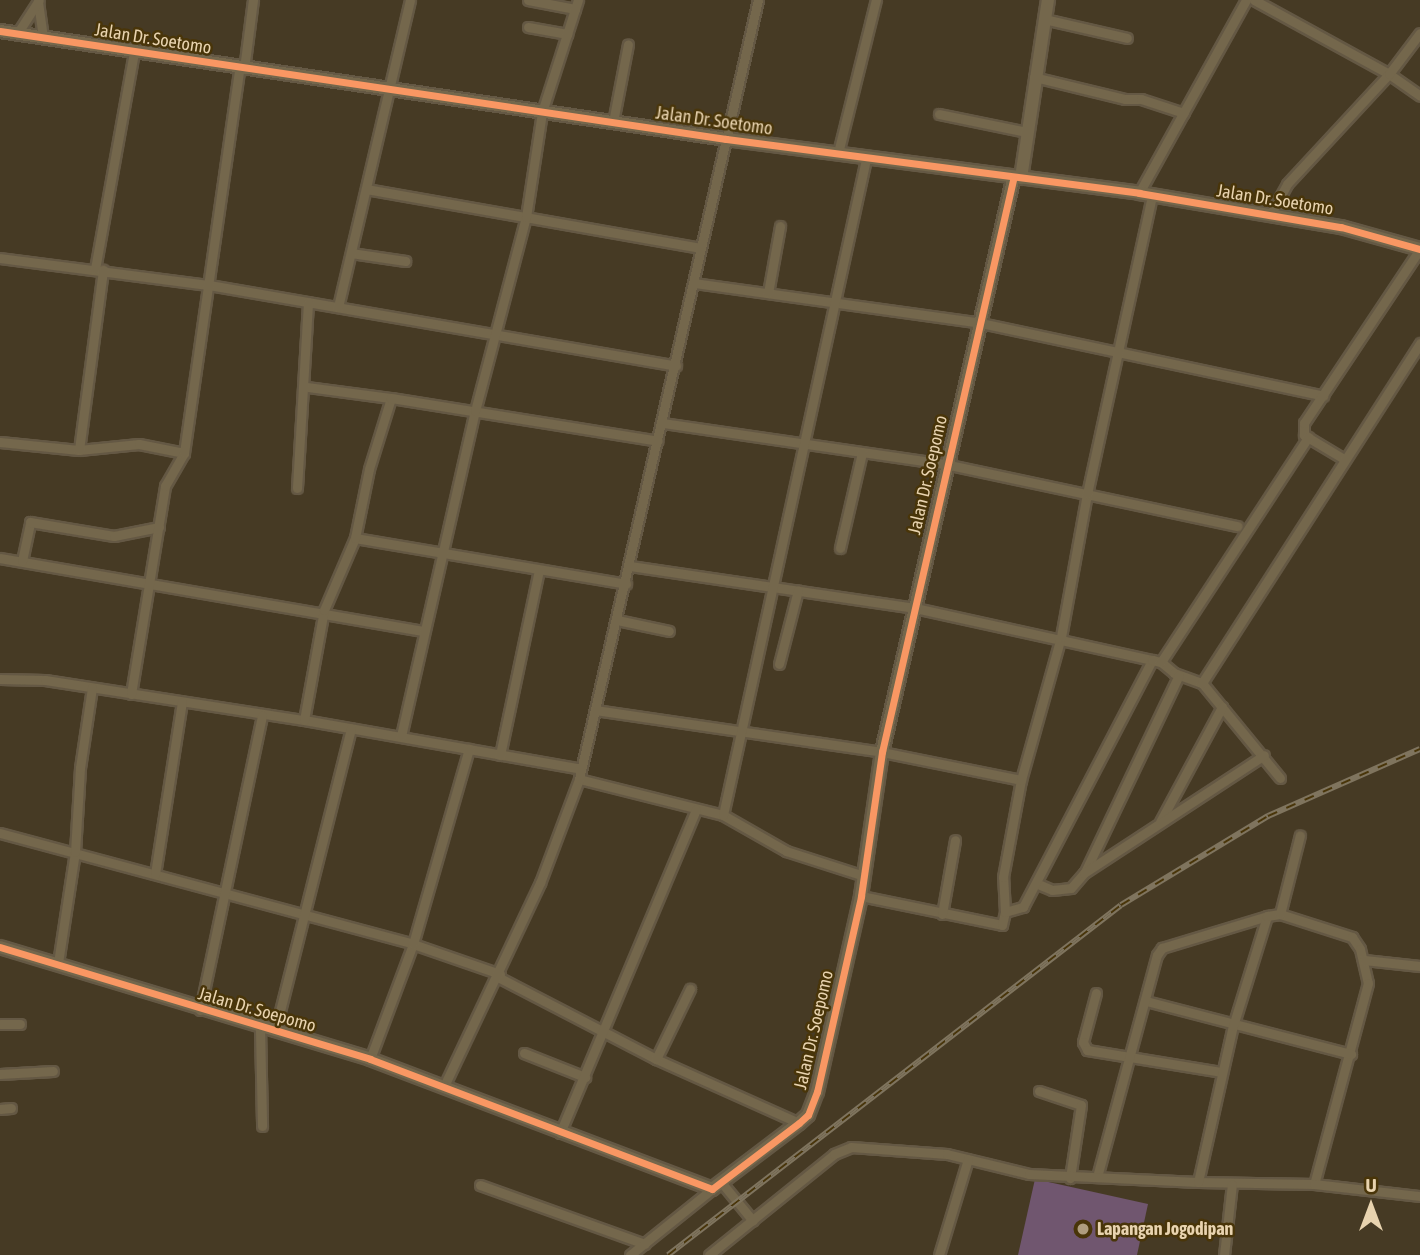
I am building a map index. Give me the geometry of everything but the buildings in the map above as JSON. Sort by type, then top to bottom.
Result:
[{"type":"street","points":[[131,694],[167,480],[184,453],[253,0]]},
{"type":"street","points":[[338,307],[410,0]]},
{"type":"street","points":[[401,736],[475,411],[527,217],[542,112],[577,4],[528,0]]},
{"type":"street","points":[[444,1086],[499,976],[580,774],[631,566],[758,0]]},
{"type":"street","points":[[838,153],[876,0]]},
{"type":"street","name":"Jalan Dr. Soepomo","points":[[0,947],[58,963],[200,1010],[370,1059],[561,1133],[716,1185],[808,1115],[817,1092],[861,896],[883,751],[945,464],[1017,179],[1048,0]]},
{"type":"street","points":[[861,896],[1002,925],[1005,912],[1003,877],[1021,780],[1061,637],[1087,494],[1121,350],[1145,194],[1184,113],[1246,0]]},
{"type":"street","points":[[1254,0],[1389,74],[1420,96]]},
{"type":"street","points":[[17,34],[39,1]]},
{"type":"street","points":[[39,1],[43,38]]},
{"type":"street","points":[[1044,19],[1127,38]]},
{"type":"street","points":[[528,27],[567,34]]},
{"type":"street","name":"Jalan Dr. Soetomo","points":[[0,31],[241,69],[866,159],[1145,194],[1359,230],[1420,249]]},
{"type":"street","points":[[1270,215],[1287,184],[1389,74],[1420,33]]},
{"type":"street","points":[[614,122],[628,44]]},
{"type":"street","points":[[79,450],[99,270],[134,53]]},
{"type":"street","points":[[1034,77],[1125,99],[1142,99],[1184,113]]},
{"type":"street","points":[[939,114],[1027,132]]},
{"type":"street","points":[[723,815],[806,446],[866,159]]},
{"type":"street","points":[[366,189],[701,248]]},
{"type":"street","points":[[768,293],[779,226]]},
{"type":"street","points":[[1344,459],[1308,437],[1303,427],[1420,249]]},
{"type":"street","points":[[351,253],[405,261]]},
{"type":"street","points":[[0,258],[209,285],[676,366]]},
{"type":"street","points":[[694,283],[981,323],[1121,350],[1322,396]]},
{"type":"street","points":[[297,488],[307,387],[308,302]]},
{"type":"street","points":[[1202,684],[1420,343]]},
{"type":"street","points":[[307,387],[658,441]]},
{"type":"street","points":[[304,720],[324,610],[355,538],[369,469],[391,398]]},
{"type":"street","points":[[663,423],[806,446],[945,464],[1237,526]]},
{"type":"street","points":[[1005,912],[1023,906],[1038,884],[1157,661],[1308,437]]},
{"type":"street","points":[[0,442],[79,450],[139,444],[184,453]]},
{"type":"street","points":[[840,548],[862,453]]},
{"type":"street","points":[[22,561],[30,522],[114,536],[159,527]]},
{"type":"street","points":[[355,538],[442,555],[626,584]]},
{"type":"street","points":[[0,558],[324,610],[423,631]]},
{"type":"street","points":[[631,566],[915,608],[1061,637],[1157,661],[1202,684],[1264,755],[1280,778]]},
{"type":"street","points":[[500,755],[539,570]]},
{"type":"street","points":[[779,664],[798,590]]},
{"type":"street","points":[[617,620],[669,631]]},
{"type":"street","points":[[1084,873],[1180,675]]},
{"type":"street","points":[[0,679],[92,688],[304,720],[500,755],[580,774],[723,815],[786,851],[864,876]]},
{"type":"street","points":[[58,963],[75,852],[80,768],[92,688]]},
{"type":"street","points":[[155,874],[182,702]]},
{"type":"street","points":[[1159,824],[1223,707]]},
{"type":"street","points":[[595,710],[883,751],[1021,780]]},
{"type":"street","points":[[200,1010],[228,894],[262,715]]},
{"type":"street","points":[[275,1031],[351,728]]},
{"type":"street","points":[[370,1059],[414,944],[469,749]]},
{"type":"street","points":[[1038,884],[1065,891],[1084,873],[1264,755]]},
{"type":"street","points":[[561,1133],[605,1033],[656,898],[696,809]]},
{"type":"street","points":[[0,833],[414,944],[499,976],[656,1059],[799,1123]]},
{"type":"street","points":[[1280,914],[1300,835]]},
{"type":"street","points":[[942,914],[955,840]]},
{"type":"street","points":[[1097,1177],[1162,948],[1280,914],[1352,937],[1364,960],[1367,1001],[1314,1184]]},
{"type":"street","points":[[1198,1182],[1233,1026],[1267,916]]},
{"type":"street","points":[[1364,960],[1420,966]]},
{"type":"street","points":[[656,1059],[690,989]]},
{"type":"street","points":[[1096,993],[1084,1047],[1222,1072]]},
{"type":"street","points":[[1146,1001],[1233,1026],[1351,1054]]},
{"type":"street","points":[[0,1024],[20,1024]]},
{"type":"street","points":[[260,1027],[261,1126]]},
{"type":"street","points":[[524,1053],[585,1077]]},
{"type":"street","points":[[0,1074],[53,1072]]},
{"type":"street","points":[[1039,1091],[1081,1105],[1070,1178]]},
{"type":"street","points":[[0,1109],[11,1108]]},
{"type":"street","points":[[709,1255],[844,1149],[873,1147],[968,1159],[1018,1172],[1070,1178],[1314,1184],[1420,1196]]},
{"type":"street","points":[[939,1255],[968,1159]]},
{"type":"street","points":[[1224,1255],[1232,1184]]},
{"type":"street","points":[[480,1185],[645,1244]]},
{"type":"street","points":[[630,1255],[716,1185],[753,1220]]},
{"type":"shaded area","name":"Lapangan Jogodipan","points":[[1035,1179],[1148,1204],[1137,1255],[1018,1255]]},
{"type":"railway","points":[[668,1255],[1121,905],[1268,816],[1420,749]]},
{"type":"cycle path","points":[[0,31],[726,139],[1139,193],[1341,227],[1420,249]]},
{"type":"cycle path","points":[[0,947],[370,1059],[712,1189],[808,1115],[817,1092],[861,896],[882,752],[1013,180]]},
{"type":"place","name":"Lapangan Jogodipan","points":[[1083,1229]]}]
